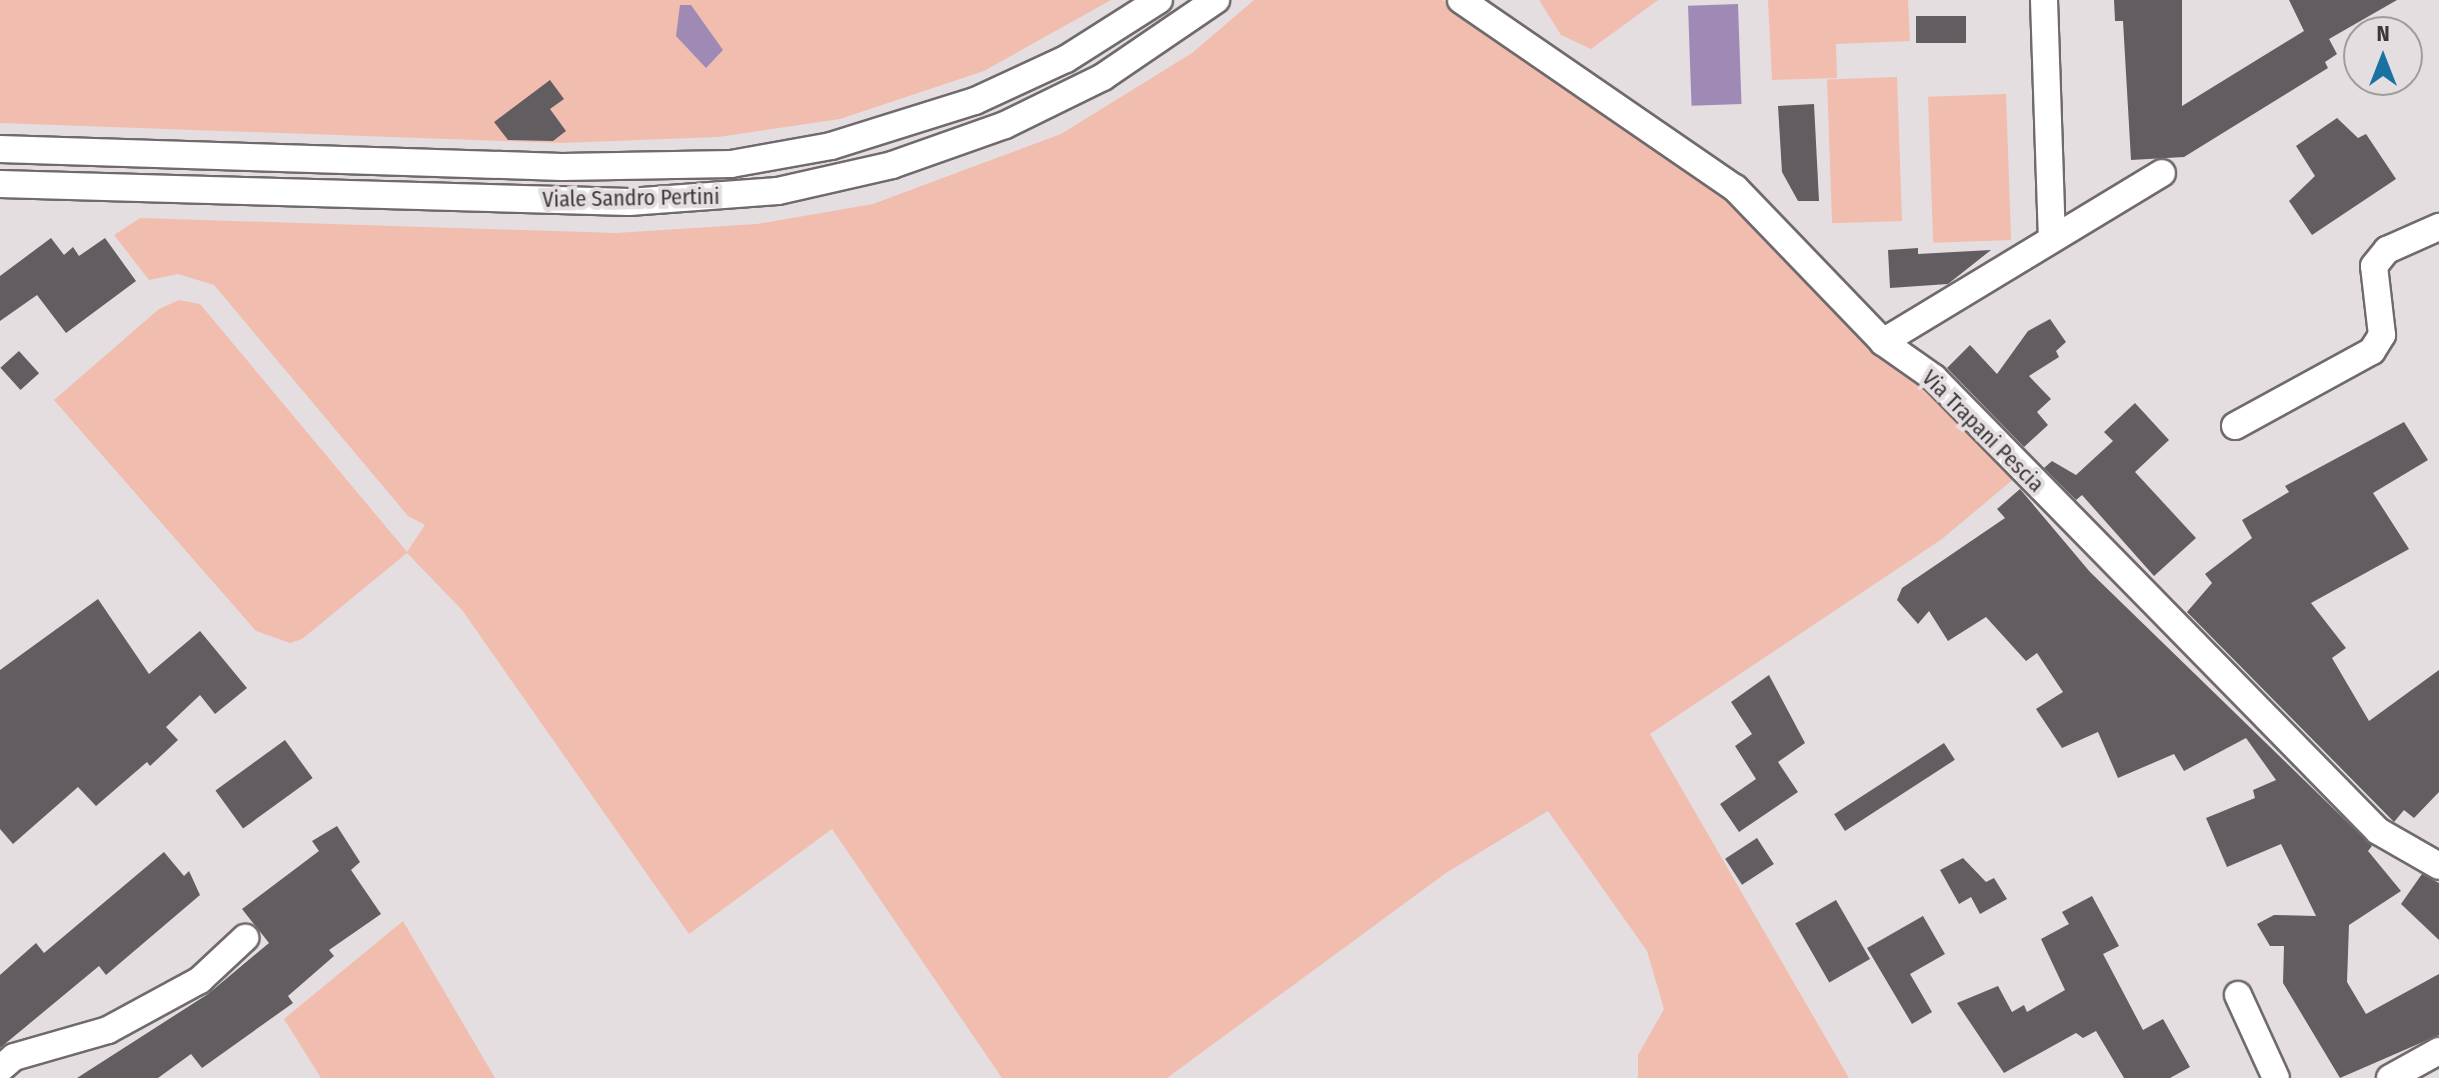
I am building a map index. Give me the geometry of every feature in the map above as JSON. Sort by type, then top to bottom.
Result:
[{"type":"street","name":"Viale Sandro Pertini","points":[[0,149],[562,167],[731,164],[831,146],[975,101],[1066,59],[1159,0]]},
{"type":"street","name":"Viale Sandro Pertini","points":[[0,184],[629,202],[778,191],[892,165],[1005,125],[1103,77],[1216,0]]},
{"type":"street","name":"Via Trapani Pescia","points":[[1461,0],[1735,188],[1883,342],[1934,378],[2378,831],[2439,866]]},
{"type":"street","points":[[2044,0],[2052,235]]},
{"type":"street","points":[[1883,342],[2052,235],[2162,173]]},
{"type":"street","points":[[2235,426],[2372,351],[2382,335],[2374,266],[2387,250],[2439,227]]},
{"type":"street","points":[[0,1069],[14,1057],[108,1030],[200,980],[245,938]]},
{"type":"street","points":[[2238,995],[2276,1078]]},
{"type":"street","points":[[2390,1078],[2439,1051]]},
{"type":"shaded area","points":[[0,0],[1111,0],[984,71],[840,119],[718,137],[561,143],[0,123]]},
{"type":"shaded area","points":[[1254,0],[1443,0],[1733,202],[2016,477],[1942,539],[1650,734],[1849,1078],[1638,1078],[1638,1055],[1664,1009],[1647,951],[1548,811],[1446,873],[1167,1078],[1002,1078],[832,829],[689,934],[462,610],[407,553],[302,639],[290,643],[256,631],[54,400],[159,309],[179,300],[200,304],[407,552],[425,525],[408,516],[214,285],[178,274],[149,280],[114,235],[140,218],[616,233],[757,224],[873,204],[1061,134],[1192,53]]},
{"type":"shaded area","points":[[1539,0],[1658,0],[1591,49],[1561,35]]},
{"type":"shaded area","points":[[1768,0],[1908,0],[1910,41],[1836,44],[1837,78],[1772,80]]},
{"type":"shaded area","points":[[1738,4],[1741,104],[1692,106],[1688,6]]},
{"type":"shaded area","points":[[680,5],[691,5],[723,50],[706,68],[676,36]]},
{"type":"shaded area","points":[[1897,77],[1902,221],[1832,223],[1827,79]]},
{"type":"shaded area","points":[[2006,94],[2011,240],[1933,243],[1928,97]]},
{"type":"shaded area","points":[[403,921],[495,1078],[321,1078],[284,1019]]},
{"type":"building","points":[[2114,0],[2182,0],[2182,106],[2304,31],[2289,0],[2397,0],[2369,16],[2343,16],[2343,31],[2329,39],[2337,54],[2325,62],[2328,68],[2184,157],[2131,160],[2123,21],[2115,21]]},
{"type":"building","points":[[1916,16],[1966,16],[1966,43],[1916,43]]},
{"type":"building","points":[[550,80],[564,99],[550,109],[566,131],[553,141],[508,140],[494,122]]},
{"type":"building","points":[[1814,104],[1819,201],[1798,201],[1782,172],[1778,106]]},
{"type":"building","points":[[2337,118],[2358,138],[2366,134],[2396,179],[2312,235],[2289,201],[2315,176],[2296,146]]},
{"type":"building","points":[[51,238],[64,255],[73,247],[79,256],[105,238],[136,281],[66,333],[37,295],[0,321],[0,276]]},
{"type":"building","points":[[1918,248],[1918,254],[1991,250],[1948,284],[1890,288],[1888,250]]},
{"type":"building","points":[[2050,319],[2066,342],[2056,351],[2059,357],[2029,376],[2051,399],[2037,412],[2048,425],[2024,447],[1947,368],[1970,345],[1997,374],[2028,331]]},
{"type":"building","points":[[19,351],[39,373],[20,390],[0,368]]},
{"type":"building","points":[[2135,403],[2169,440],[2135,472],[2196,538],[2154,576],[2082,495],[2076,500],[2044,468],[2052,461],[2076,475],[2113,441],[2104,432]]},
{"type":"building","points":[[2404,422],[2428,460],[2373,493],[2409,549],[2311,603],[2346,648],[2332,658],[2369,721],[2439,670],[2439,792],[2414,818],[2404,810],[2394,822],[2187,612],[2212,583],[2205,574],[2252,538],[2242,520],[2289,492],[2285,486]]},
{"type":"building","points":[[2020,489],[2090,572],[2372,846],[2368,851],[2401,891],[2349,925],[2347,982],[2366,1014],[2439,974],[2439,1035],[2340,1078],[2283,983],[2284,946],[2270,946],[2257,924],[2274,915],[2316,916],[2281,844],[2227,867],[2206,818],[2255,798],[2253,790],[2276,780],[2246,738],[2184,771],[2174,754],[2118,778],[2098,732],[2062,748],[2036,709],[2063,692],[2037,653],[2026,661],[1986,617],[1948,641],[1929,611],[1918,624],[1897,600],[1902,588],[2005,518],[1997,509]]},
{"type":"building","points":[[98,599],[149,674],[200,631],[247,688],[215,714],[200,695],[166,727],[178,740],[150,766],[147,762],[96,806],[78,787],[13,844],[0,829],[0,670]]},
{"type":"building","points":[[1769,675],[1805,743],[1778,762],[1798,792],[1739,832],[1720,804],[1756,779],[1735,746],[1752,734],[1731,702]]},
{"type":"building","points":[[285,740],[313,778],[243,829],[215,791]]},
{"type":"building","points":[[1944,743],[1955,760],[1845,831],[1834,814]]},
{"type":"building","points":[[337,826],[360,862],[351,870],[381,914],[329,950],[334,956],[288,996],[293,1003],[202,1068],[191,1054],[158,1078],[77,1078],[208,994],[269,943],[242,909],[319,851],[312,841]]},
{"type":"building","points":[[1757,838],[1774,864],[1742,885],[1725,859]]},
{"type":"building","points":[[164,852],[184,876],[189,871],[200,895],[106,975],[99,966],[0,1048],[0,975],[36,943],[44,953]]},
{"type":"building","points":[[1963,858],[1986,882],[1994,878],[2007,899],[1980,914],[1971,897],[1959,904],[1940,870]]},
{"type":"building","points":[[2422,874],[2439,883],[2439,940],[2401,904]]},
{"type":"building","points":[[2092,896],[2119,946],[2103,954],[2143,1030],[2163,1019],[2190,1067],[2170,1078],[2124,1078],[2096,1031],[2083,1038],[2076,1033],[2004,1073],[1957,1003],[1998,986],[2012,1012],[2024,1005],[2027,1012],[2065,990],[2041,939],[2069,924],[2062,912]]},
{"type":"building","points":[[1836,900],[1870,959],[1829,982],[1795,924]]},
{"type":"building","points":[[1923,916],[1945,954],[1910,974],[1932,1012],[1912,1024],[1867,948]]}]
